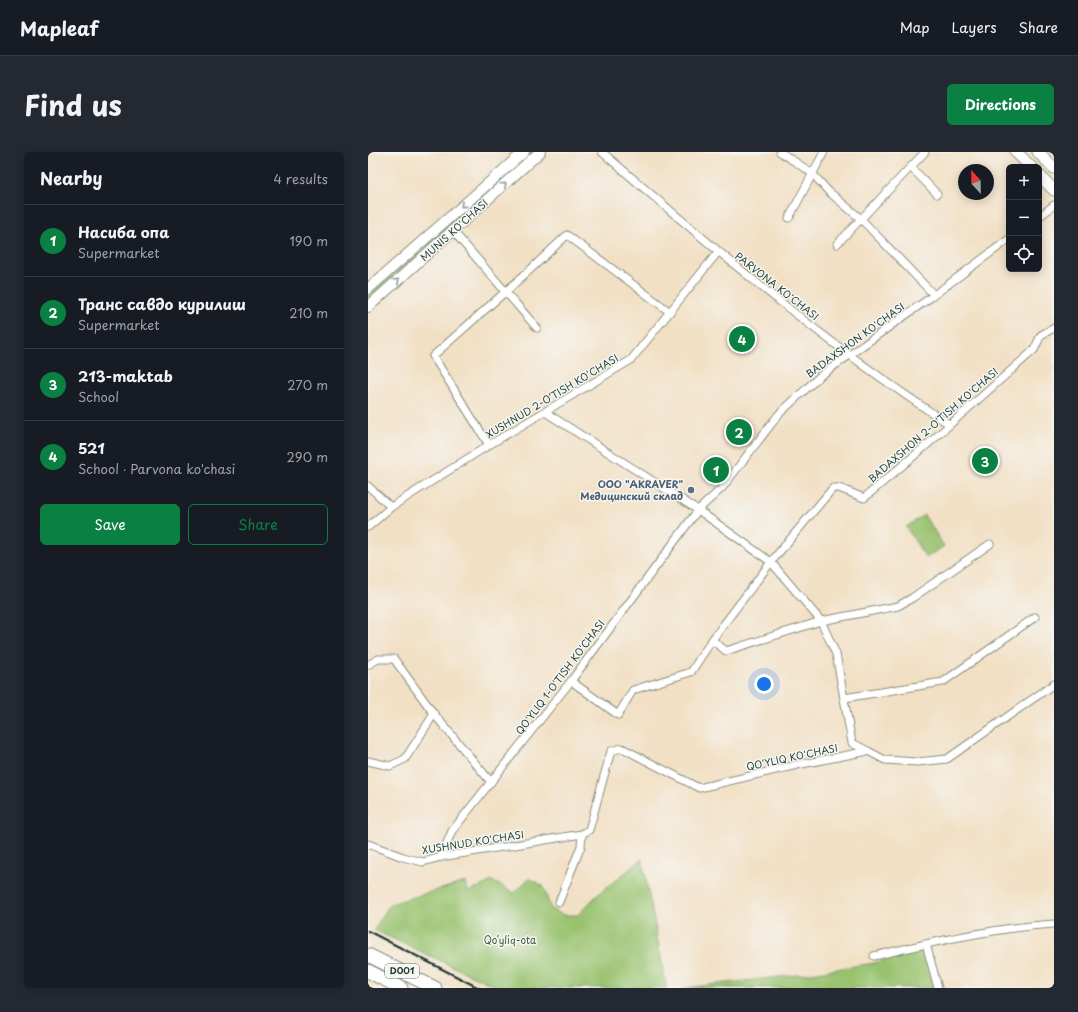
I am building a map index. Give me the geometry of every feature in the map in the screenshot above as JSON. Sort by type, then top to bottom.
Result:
[{"type":"highway","name":"D001","points":[[368,955],[435,988]]},
{"type":"highway","name":"D001","points":[[368,972],[401,988]]},
{"type":"main road","points":[[1016,152],[1028,164]]},
{"type":"main road","points":[[1042,178],[1054,190]]},
{"type":"street","name":"MUNIS KO'CHASI","points":[[368,289],[524,152]]},
{"type":"street","name":"MUNIS KO'CHASI","points":[[368,307],[540,152]]},
{"type":"street","name":"PARVONA KO'CHASI","points":[[602,152],[718,252],[849,354],[913,401],[949,424]]},
{"type":"street","points":[[780,152],[812,173],[828,191],[861,219],[934,296]]},
{"type":"street","points":[[788,218],[824,152]]},
{"type":"street","points":[[837,244],[925,152]]},
{"type":"street","points":[[911,167],[937,194]]},
{"type":"street","points":[[1042,215],[1054,206]]},
{"type":"street","points":[[453,231],[537,328]]},
{"type":"street","points":[[489,445],[433,356],[506,292],[567,235],[670,312]]},
{"type":"street","name":"BADAXSHON KO'CHASI","points":[[698,510],[722,488],[779,414],[820,376],[849,354],[934,296],[1006,241]]},
{"type":"street","points":[[420,243],[429,253]]},
{"type":"street","name":"XUSHNUD 2-O'TISH KO'CHASI","points":[[368,527],[391,508],[489,445],[631,360],[718,252]]},
{"type":"street","name":"BADAXSHON 2-O'TISH KO'CHASI","points":[[771,562],[833,488],[840,488],[864,498],[928,444],[1034,350],[1041,335],[1054,328]]},
{"type":"street","points":[[545,412],[698,510],[771,562],[822,621],[836,654],[852,744],[885,760],[917,762],[947,759],[1054,684]]},
{"type":"street","points":[[368,486],[391,508]]},
{"type":"street","name":"QO'YLIQ 1-O'TISH KO'CHASI","points":[[441,857],[452,831],[571,681],[698,510]]},
{"type":"street","points":[[712,640],[726,651],[822,621],[898,606],[990,544]]},
{"type":"street","points":[[571,681],[618,715],[633,690],[691,672],[712,640],[771,562]]},
{"type":"street","points":[[844,698],[942,682],[1035,617]]},
{"type":"street","points":[[368,665],[378,659],[394,659],[434,714],[491,782]]},
{"type":"street","points":[[368,761],[390,766],[405,759],[434,714]]},
{"type":"street","name":"QO'YLIQ KO'CHASI","points":[[582,836],[588,830],[611,751],[622,748],[699,788],[796,765],[868,751]]},
{"type":"street","points":[[559,902],[581,846],[582,836]]},
{"type":"street","name":"XUSHNUD KO'CHASI","points":[[368,844],[403,857],[423,862],[441,857],[582,836]]},
{"type":"street","points":[[874,956],[926,944],[1000,930],[1054,924]]},
{"type":"street","points":[[926,944],[938,988]]},
{"type":"green space","points":[[530,152],[536,152],[430,246],[428,243]]},
{"type":"green space","points":[[417,252],[420,255],[368,301],[368,295]]},
{"type":"green space","points":[[924,515],[944,546],[926,558],[906,527]]},
{"type":"green space","name":"Qo‘yliq-ota","points":[[642,859],[667,988],[499,988],[374,930],[390,904],[465,882],[468,892],[492,881],[514,893],[529,878],[543,886],[551,909],[563,915],[578,915],[595,897]]},
{"type":"green space","points":[[922,949],[934,988],[683,988],[805,974],[874,963]]},
{"type":"railway","points":[[368,931],[479,988]]},
{"type":"place","name":"521","points":[[742,339]]},
{"type":"place","name":"Транс савдо курилиш","points":[[739,432]]},
{"type":"place","name":"213-maktab","points":[[985,461]]},
{"type":"place","name":"Насиба опа","points":[[716,470]]},
{"type":"place","name":"ООО \"AKRAVER\" Медицинский склад","points":[[691,490]]}]
